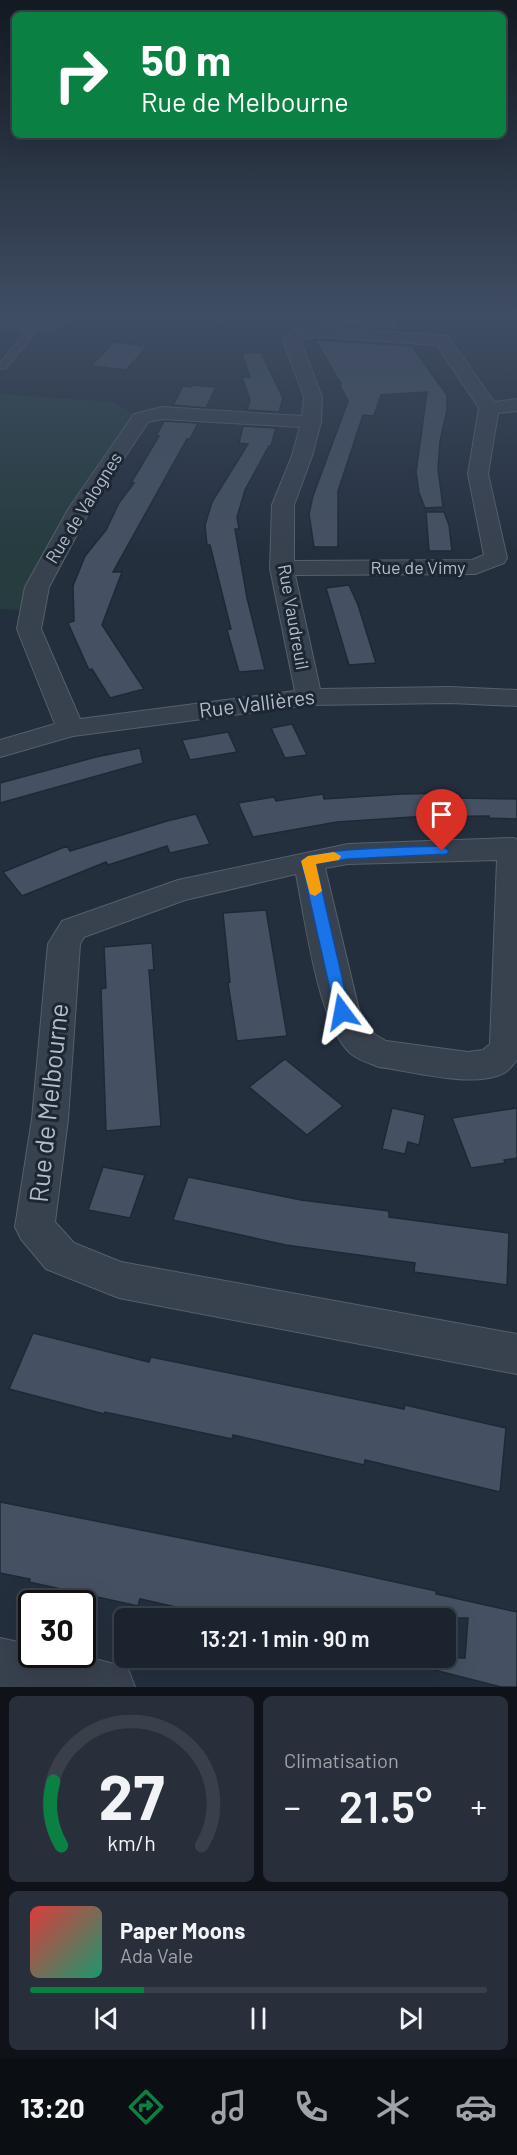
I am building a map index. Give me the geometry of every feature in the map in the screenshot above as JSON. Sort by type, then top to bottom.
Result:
[{"type":"street","name":"Rue Vaudreuil","points":[[309,697],[282,568],[283,505],[302,456],[311,422],[312,394]]},
{"type":"street","name":"Rue Vaudreuil","points":[[479,394],[489,408]]},
{"type":"street","points":[[489,408],[517,405]]},
{"type":"street","name":"Rue de Vimy","points":[[282,568],[475,567],[496,558],[478,474],[489,408]]},
{"type":"street","name":"Rue de Valognes","points":[[70,728],[29,629],[37,586],[80,508],[141,418],[162,413],[311,422]]},
{"type":"street","name":"Rue Vallières","points":[[0,749],[70,728],[309,697],[450,695],[517,698]]},
{"type":"street","points":[[308,861],[342,1012],[362,1043],[379,1053],[468,1066],[493,1063],[507,1048],[515,848]]},
{"type":"street","name":"Rue de Melbourne","points":[[515,848],[348,854],[308,861],[178,891],[73,929],[64,944],[50,1119],[35,1227],[60,1257],[118,1280],[517,1354]]},
{"type":"street","points":[[0,1663],[110,1687]]},
{"type":"green space","points":[[0,394],[113,402],[141,418],[32,611],[0,609]]},
{"type":"building","points":[[179,394],[213,394],[206,408],[173,405]]},
{"type":"building","points":[[248,394],[281,394],[283,398],[279,412],[247,410],[250,400]]},
{"type":"building","points":[[344,394],[401,394],[381,395],[374,416],[363,415],[338,491],[338,547],[314,547],[309,514],[313,496],[348,401]]},
{"type":"building","points":[[427,394],[446,394],[447,410],[440,441],[438,469],[443,507],[425,508],[419,493],[416,472]]},
{"type":"building","points":[[164,421],[198,423],[113,572],[122,572],[102,625],[144,689],[110,698],[92,669],[89,670],[68,623],[74,621],[73,586],[85,556],[106,530],[119,503],[134,483],[131,483],[159,436],[156,436]]},
{"type":"building","points":[[243,426],[276,428],[271,446],[245,490],[237,517],[239,529],[235,529],[247,598],[265,670],[239,672],[227,630],[231,629],[210,545],[207,545],[205,525],[212,502],[248,444],[239,443]]},
{"type":"building","points":[[426,512],[444,512],[449,525],[452,551],[429,551]]},
{"type":"building","points":[[349,585],[358,605],[376,663],[349,665],[326,588]]},
{"type":"building","points":[[292,724],[307,755],[285,758],[271,728]]},
{"type":"building","points":[[228,732],[237,752],[190,760],[182,740]]},
{"type":"building","points":[[140,748],[143,763],[0,803],[0,783],[96,757]]},
{"type":"building","points":[[459,793],[460,798],[517,799],[517,819],[489,818],[489,816],[412,817],[337,822],[253,837],[238,803],[274,797],[276,801],[323,794],[324,799]]},
{"type":"building","points":[[196,814],[210,844],[170,853],[167,846],[108,865],[106,862],[22,896],[3,872],[67,846],[70,851]]},
{"type":"building","points":[[266,910],[287,1036],[237,1041],[228,983],[230,982],[223,913]]},
{"type":"building","points":[[152,943],[154,970],[149,970],[161,1126],[106,1131],[101,989],[106,988],[104,947]]},
{"type":"building","points":[[285,1059],[343,1106],[307,1135],[249,1087]]},
{"type":"building","points":[[392,1108],[425,1115],[419,1145],[408,1142],[405,1154],[382,1149]]},
{"type":"building","points":[[517,1108],[517,1158],[504,1160],[505,1163],[471,1168],[452,1118]]},
{"type":"building","points":[[103,1167],[145,1175],[130,1218],[88,1210]]},
{"type":"building","points":[[188,1177],[301,1200],[389,1211],[389,1217],[509,1233],[507,1285],[414,1272],[415,1263],[286,1245],[173,1220]]},
{"type":"building","points":[[33,1333],[149,1362],[151,1357],[404,1409],[405,1405],[506,1428],[500,1492],[365,1460],[364,1465],[233,1435],[232,1439],[105,1412],[104,1414],[9,1389]]},
{"type":"building","points":[[0,1502],[436,1591],[436,1594],[517,1612],[517,1687],[501,1687],[427,1668],[456,1668],[456,1658],[465,1658],[468,1618],[456,1618],[456,1608],[180,1608],[140,1599],[138,1606],[96,1597],[96,1590],[65,1590],[0,1573]]},
{"type":"slow traffic","points":[[315,891],[308,861],[334,856]]},
{"type":"route","points":[[342,1012],[308,861],[348,854],[442,851]]}]
